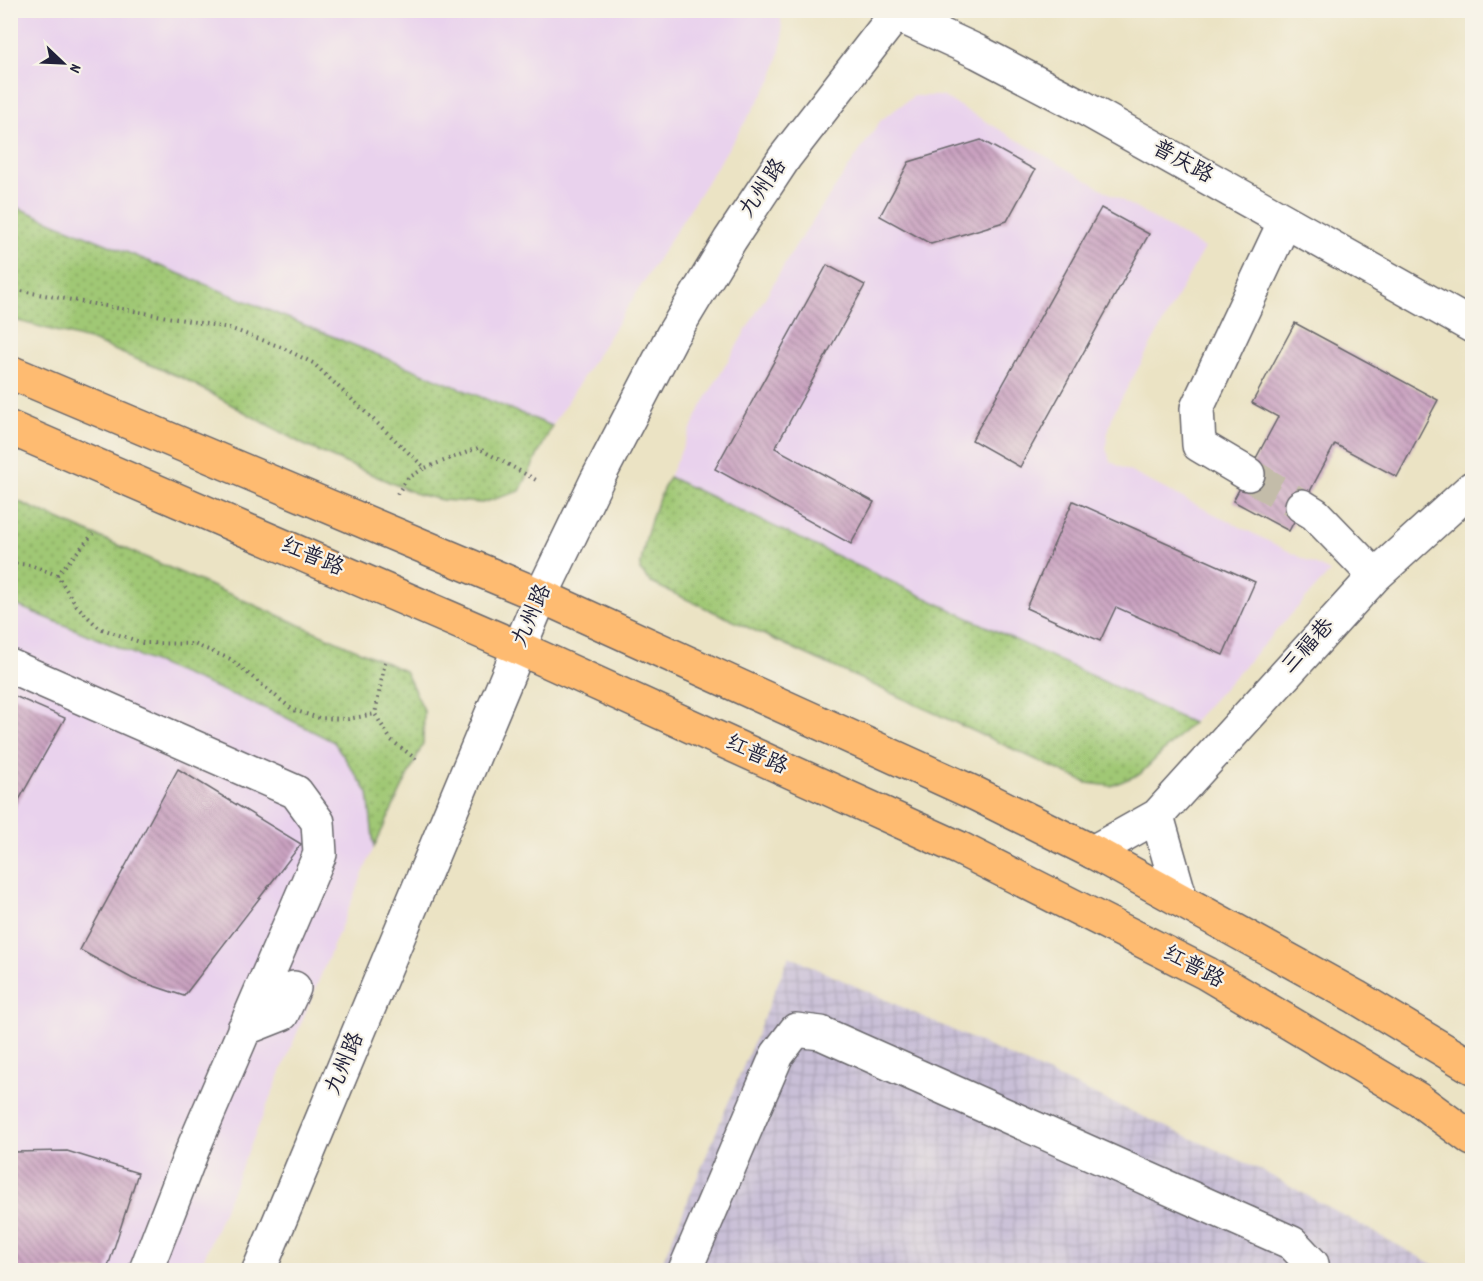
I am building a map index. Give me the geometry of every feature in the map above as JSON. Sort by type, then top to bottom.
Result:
[{"type":"main road","points":[[10,372],[541,596],[976,794],[1093,852],[1181,900],[1356,997],[1473,1067]]},
{"type":"main road","name":"红普路","points":[[10,428],[519,648],[959,848],[1206,973],[1419,1100],[1473,1139]]},
{"type":"street","name":"普庆路","points":[[894,12],[978,52],[1473,326]]},
{"type":"street","name":"九州路","points":[[259,1270],[541,596],[666,346],[785,157],[894,12]]},
{"type":"street","points":[[1248,474],[1199,445],[1197,408],[1285,221]]},
{"type":"street","name":"三福巷","points":[[1093,852],[1157,816],[1374,576],[1473,488]]},
{"type":"street","points":[[1302,506],[1315,514],[1374,576]]},
{"type":"street","points":[[10,666],[296,792],[318,822],[320,854],[243,1029],[146,1270]]},
{"type":"street","points":[[1157,816],[1181,900]]},
{"type":"street","points":[[243,1029],[282,1014],[294,988]]},
{"type":"street","points":[[685,1270],[777,1055],[796,1030],[821,1033],[1292,1243],[1312,1264],[1313,1270]]},
{"type":"path","points":[[10,289],[229,328],[281,347],[313,363],[425,468]]},
{"type":"path","points":[[397,494],[408,478],[425,468],[478,448],[538,481]]},
{"type":"path","points":[[57,575],[93,534]]},
{"type":"path","points":[[10,563],[30,565],[57,575],[76,605],[99,628],[143,643],[194,644],[230,659],[293,710],[319,718],[348,719],[375,714]]},
{"type":"path","points":[[385,662],[375,714],[391,740],[416,759]]},
{"type":"shaded area","points":[[780,10],[783,38],[773,78],[552,426],[11,205],[10,11]]},
{"type":"shaded area","points":[[914,96],[942,96],[1204,248],[1113,414],[1106,449],[1111,462],[1330,572],[1192,723],[669,477],[702,405],[796,245],[881,120]]},
{"type":"shaded area","points":[[10,603],[279,714],[334,742],[368,793],[374,847],[199,1270],[11,1270]]},
{"type":"shaded area","points":[[789,956],[1257,1168],[1443,1270],[659,1270]]},
{"type":"green space","points":[[10,205],[552,426],[520,491],[482,503],[442,500],[417,494],[304,445],[185,379],[92,341],[11,319]]},
{"type":"green space","points":[[669,477],[1192,723],[1140,774],[1111,786],[1087,783],[651,583],[640,570],[642,557],[654,511]]},
{"type":"green space","points":[[10,498],[405,671],[424,710],[423,744],[374,847],[368,793],[334,742],[279,714],[11,603]]},
{"type":"building","points":[[981,140],[1035,170],[1007,221],[931,244],[880,216],[909,162]]},
{"type":"building","points":[[1101,208],[1149,234],[1020,467],[972,440]]},
{"type":"building","points":[[827,265],[865,285],[775,448],[874,502],[851,544],[715,469]]},
{"type":"building","points":[[1295,323],[1438,400],[1397,477],[1335,444],[1289,531],[1233,501],[1278,417],[1252,403]]},
{"type":"building","points":[[1073,501],[1255,582],[1223,655],[1116,607],[1100,641],[1026,608]]},
{"type":"building","points":[[10,694],[65,718],[10,816]]},
{"type":"building","points":[[178,769],[301,844],[184,996],[133,979],[80,950]]},
{"type":"building","points":[[67,1151],[138,1173],[107,1270],[10,1270],[13,1152]]},
{"type":"tunnel","points":[[1248,474],[1302,506]]}]
